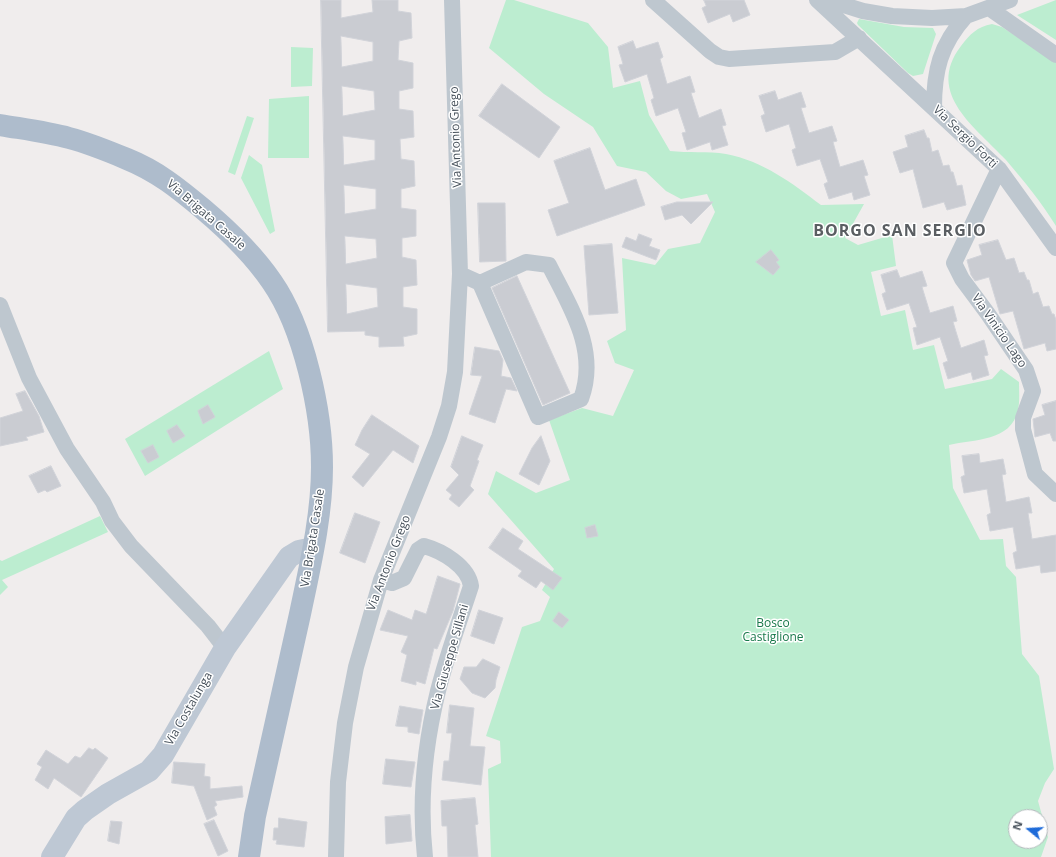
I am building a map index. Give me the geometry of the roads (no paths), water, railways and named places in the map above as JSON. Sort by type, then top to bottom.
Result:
[{"type":"main road","name":"Via Brigata Casale","points":[[0,125],[70,138],[129,159],[173,183],[226,228],[251,254],[274,284],[289,316],[304,355],[315,397],[320,432],[322,467],[320,507],[313,548],[255,816],[249,857]]},
{"type":"street","name":"Via Antonio Grego","points":[[336,857],[338,782],[345,723],[356,667],[381,580],[439,438],[449,406],[455,372],[460,274],[452,0]]},
{"type":"street","points":[[653,0],[718,57],[729,59],[835,52],[859,38]]},
{"type":"street","name":"Via Sergio Forti","points":[[817,0],[999,170],[1056,248]]},
{"type":"street","points":[[828,0],[863,12],[892,16],[932,18],[966,16],[1010,0]]},
{"type":"street","points":[[989,8],[1056,54]]},
{"type":"street","points":[[934,108],[937,68],[943,50],[954,30],[966,16]]},
{"type":"street","name":"Via Vinicio Lago","points":[[999,170],[954,263],[962,279],[1026,370],[1032,391],[1023,418],[1022,429],[1035,474],[1056,494]]},
{"type":"street","points":[[460,274],[480,283],[538,417],[581,399],[586,385],[587,358],[582,334],[549,265],[526,262],[480,283]]},
{"type":"street","points":[[0,305],[29,378],[67,450],[103,502],[112,521],[131,546],[208,626],[225,648]]},
{"type":"street","name":"Via Giuseppe Sillani","points":[[381,580],[392,583],[404,578],[418,550],[424,546],[432,548],[466,571],[471,582],[438,690],[432,719],[422,808],[425,857]]},
{"type":"street","name":"Via Costalunga","points":[[52,857],[76,818],[85,810],[108,794],[150,771],[163,755],[225,648],[289,558],[299,551],[313,548]]},
{"type":"district","name":"BORGO SAN SERGIO","points":[[900,231]]},
{"type":"park label","name":"Bosco Castiglione","points":[[773,631]]}]
